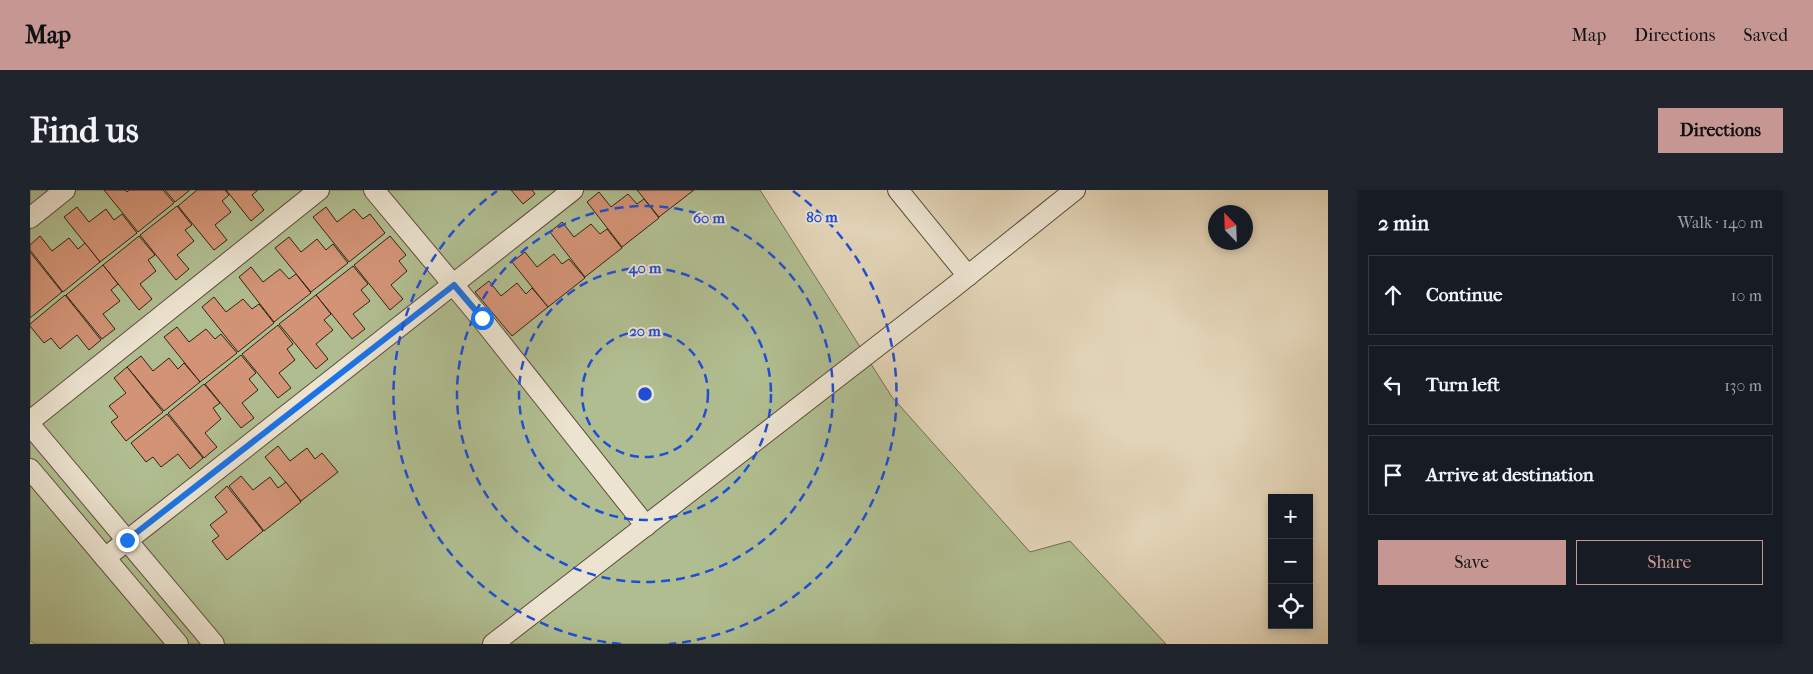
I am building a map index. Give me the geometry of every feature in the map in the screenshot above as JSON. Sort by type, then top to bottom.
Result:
[{"type":"street","points":[[30,218],[65,190]]},
{"type":"street","points":[[30,421],[319,190]]},
{"type":"street","points":[[374,190],[454,285],[646,526]]},
{"type":"street","points":[[105,558],[573,190]]},
{"type":"street","points":[[898,190],[968,276]]},
{"type":"street","points":[[493,644],[968,276],[1075,190]]},
{"type":"street","points":[[30,425],[214,644]]},
{"type":"street","points":[[30,469],[178,644]]},
{"type":"green space","points":[[30,190],[760,190],[892,397],[1030,552],[1070,541],[1166,644],[36,644],[30,641]]},
{"type":"building","points":[[104,190],[125,190],[127,192],[129,190],[163,190],[174,203],[138,232]]},
{"type":"building","points":[[165,190],[190,190],[175,202]]},
{"type":"building","points":[[197,190],[225,190],[229,195],[222,201],[231,212],[215,225],[227,240],[214,250],[178,206]]},
{"type":"building","points":[[226,190],[258,190],[252,195],[264,210],[251,221]]},
{"type":"building","points":[[511,190],[532,190],[535,194],[523,204]]},
{"type":"building","points":[[637,190],[694,190],[659,217]]},
{"type":"building","points":[[599,192],[611,207],[628,194],[637,204],[644,199],[659,218],[622,247],[587,202]]},
{"type":"building","points":[[177,206],[192,225],[185,230],[194,241],[177,255],[189,269],[176,280],[140,235]]},
{"type":"building","points":[[77,207],[89,222],[106,209],[114,220],[122,214],[137,233],[100,262],[64,217]]},
{"type":"building","points":[[326,207],[337,222],[354,209],[363,219],[370,214],[385,233],[349,262],[313,217]]},
{"type":"building","points":[[562,222],[574,237],[591,224],[600,234],[607,229],[622,248],[585,277],[550,232]]},
{"type":"building","points":[[40,236],[52,251],[69,238],[78,249],[85,243],[100,262],[63,292],[30,250],[30,245]]},
{"type":"building","points":[[139,236],[155,255],[148,260],[156,271],[140,284],[152,299],[139,310],[103,265]]},
{"type":"building","points":[[390,236],[406,255],[399,261],[407,271],[391,285],[403,299],[390,310],[354,265]]},
{"type":"building","points":[[289,237],[301,252],[317,239],[326,250],[333,244],[348,263],[311,292],[275,248]]},
{"type":"building","points":[[30,252],[62,292],[30,318]]},
{"type":"building","points":[[525,252],[537,267],[554,254],[562,264],[569,259],[585,278],[548,307],[512,262]]},
{"type":"building","points":[[103,265],[118,284],[111,290],[120,301],[103,314],[115,329],[102,339],[66,295]]},
{"type":"building","points":[[353,266],[368,284],[361,290],[370,301],[353,314],[365,329],[352,339],[316,295]]},
{"type":"building","points":[[251,267],[263,282],[280,269],[289,279],[296,274],[311,293],[274,322],[239,277]]},
{"type":"building","points":[[489,281],[501,296],[517,283],[526,294],[532,288],[548,307],[512,336],[475,292]]},
{"type":"building","points":[[65,295],[101,340],[89,350],[77,335],[60,349],[51,338],[44,343],[30,326]]},
{"type":"building","points":[[316,295],[331,314],[324,320],[333,330],[316,344],[328,359],[316,369],[279,324]]},
{"type":"building","points":[[214,297],[226,312],[243,299],[252,309],[259,304],[274,323],[238,352],[202,307]]},
{"type":"building","points":[[278,325],[293,344],[287,349],[295,360],[279,373],[291,388],[278,398],[242,354]]},
{"type":"building","points":[[177,327],[189,342],[206,329],[215,339],[221,334],[237,353],[200,382],[164,337]]},
{"type":"building","points":[[241,355],[256,373],[249,379],[258,390],[242,403],[254,418],[241,428],[205,384]]},
{"type":"building","points":[[141,356],[153,371],[169,358],[178,369],[184,363],[200,382],[164,411],[127,367]]},
{"type":"building","points":[[127,367],[163,412],[126,441],[111,422],[118,417],[109,406],[126,393],[114,378]]},
{"type":"building","points":[[204,384],[220,403],[213,408],[221,419],[205,433],[217,447],[204,458],[168,413]]},
{"type":"building","points":[[167,414],[203,458],[190,469],[178,454],[161,467],[153,457],[146,462],[131,443]]},
{"type":"building","points":[[278,446],[290,461],[307,448],[315,459],[322,453],[338,472],[301,501],[265,457]]},
{"type":"building","points":[[241,476],[253,490],[270,477],[278,488],[286,482],[301,502],[264,531],[229,486]]},
{"type":"building","points":[[227,486],[263,531],[227,560],[212,541],[219,536],[210,525],[227,512],[215,497]]},
{"type":"route","points":[[127,540],[454,285],[482,318]]}]
